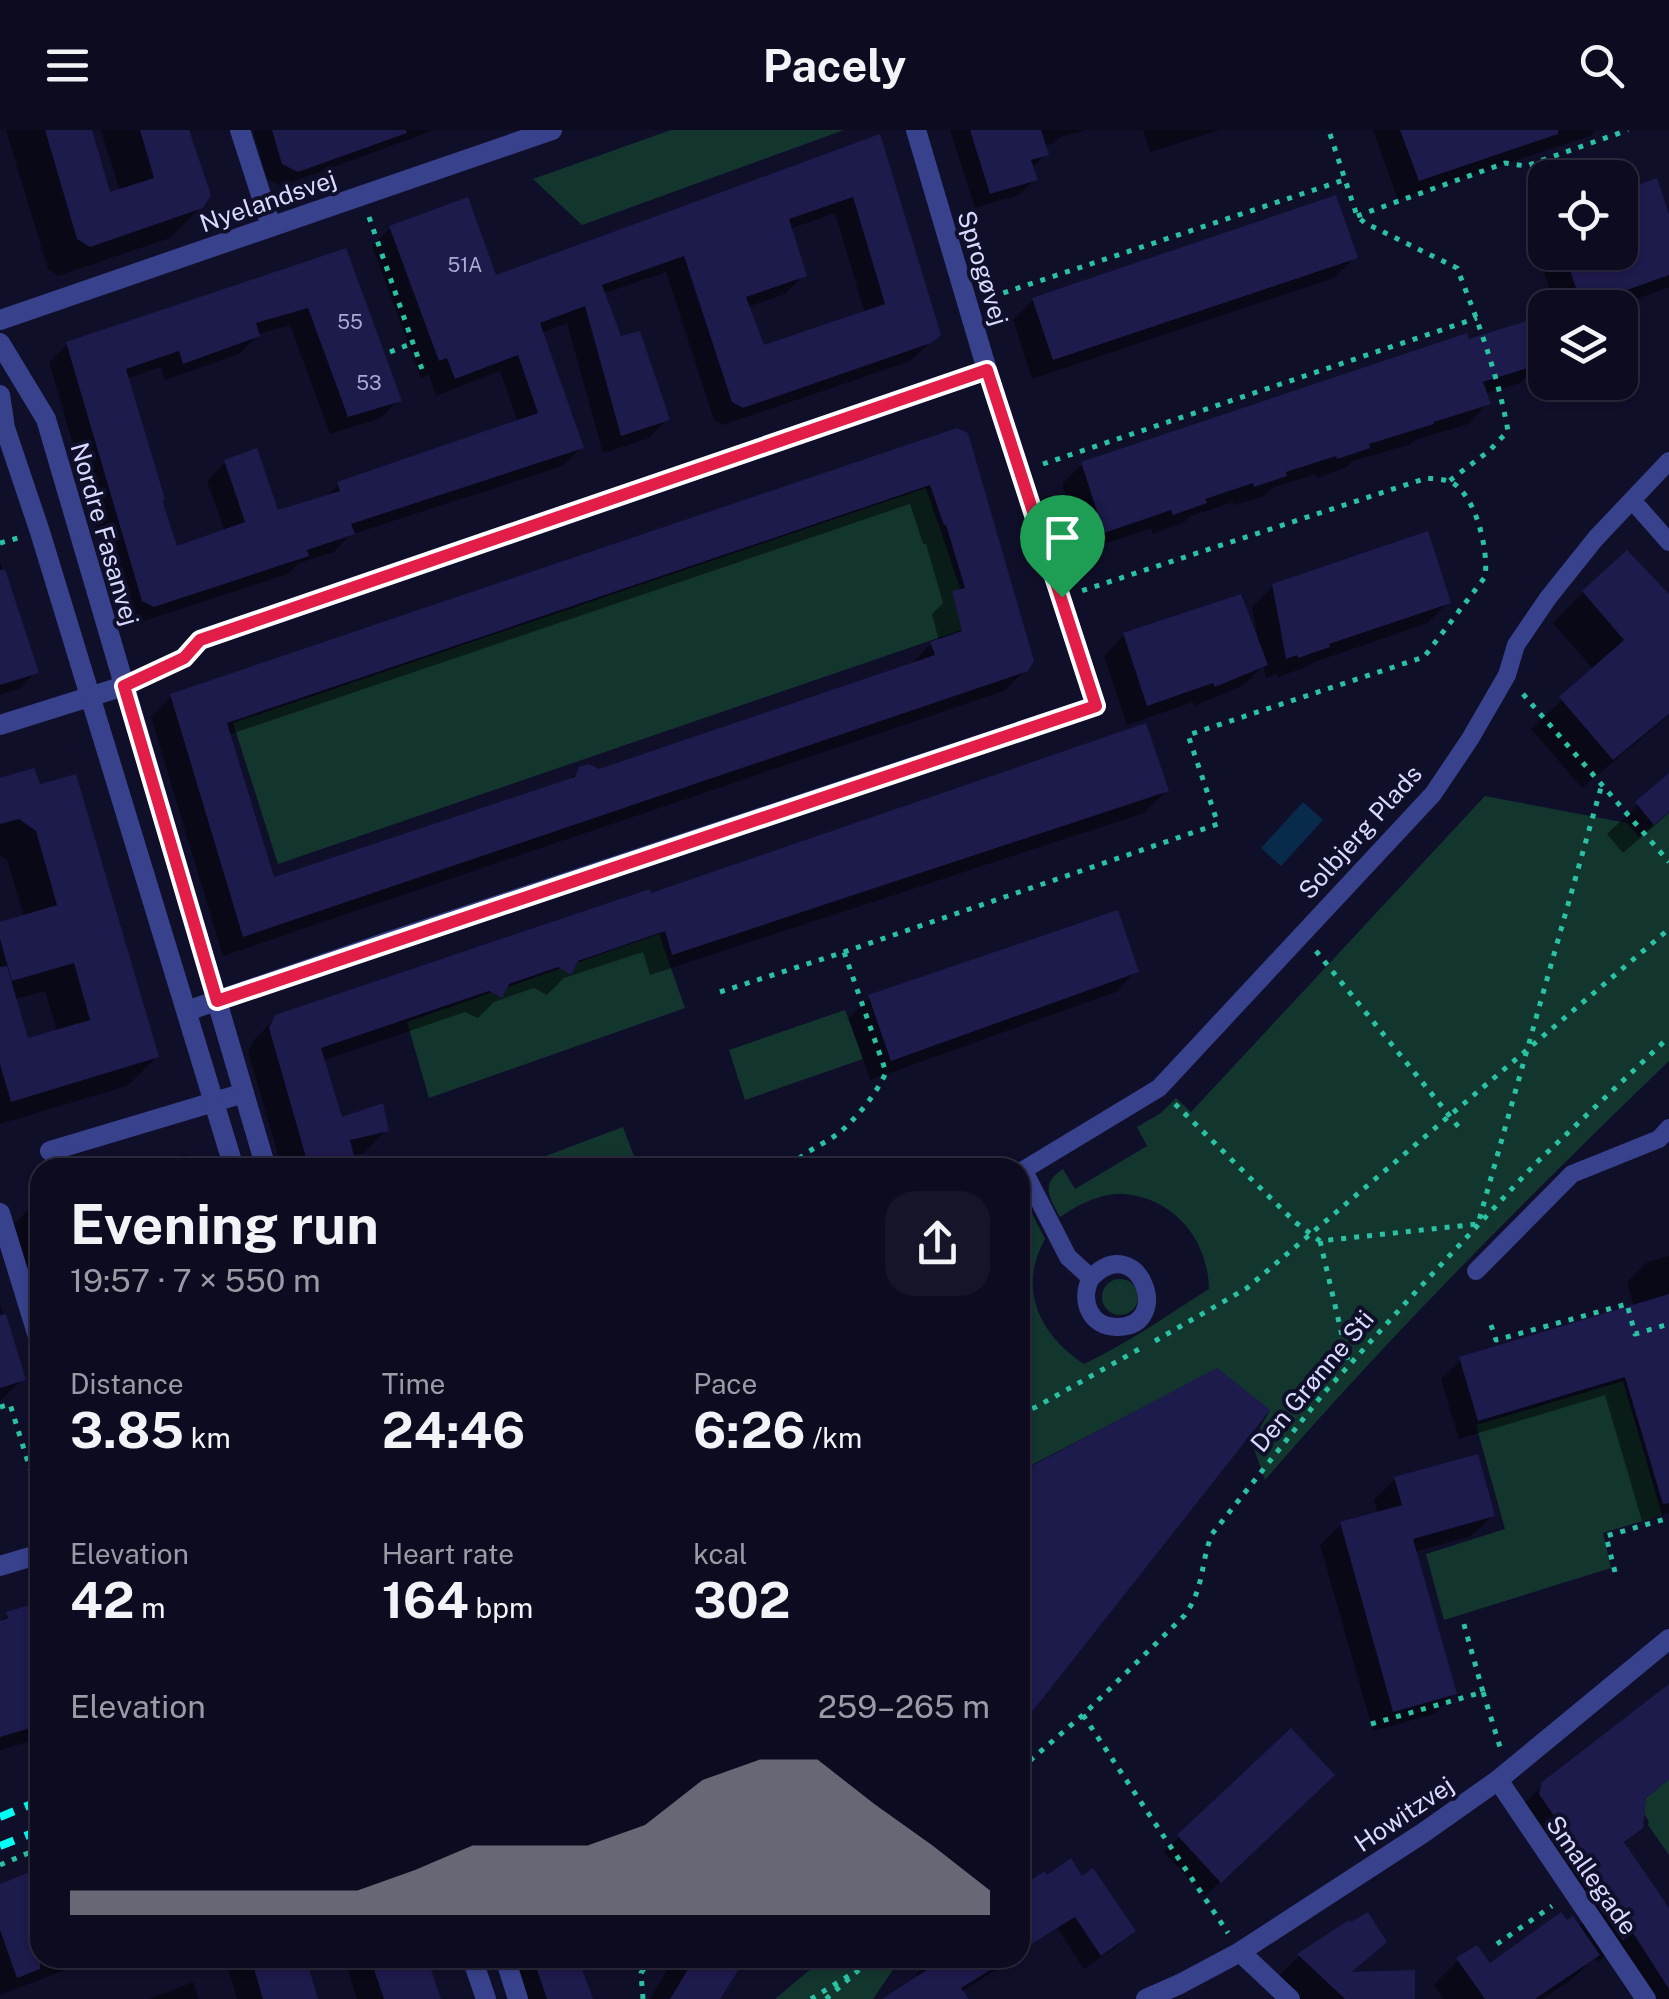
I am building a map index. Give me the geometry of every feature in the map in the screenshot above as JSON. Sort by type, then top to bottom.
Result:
[{"type":"street","points":[[240,130],[271,226]]},
{"type":"street","name":"Nyelandsvej","points":[[0,320],[552,130]]},
{"type":"street","name":"Sprogøvej","points":[[217,1001],[1096,706],[987,370],[916,130]]},
{"type":"street","name":"Nordre Fasanvej","points":[[0,343],[46,419],[263,1158]]},
{"type":"street","points":[[200,640],[987,370]]},
{"type":"street","points":[[0,395],[5,428],[231,1158]]},
{"type":"street","points":[[0,725],[124,686]]},
{"type":"street","points":[[187,1011],[217,1001]]},
{"type":"street","points":[[50,1150],[244,1094]]},
{"type":"street","points":[[0,1213],[30,1310]]},
{"type":"street","points":[[0,1566],[30,1557]]},
{"type":"street","name":"Howitzvej","points":[[1146,1999],[1240,1952],[1422,1833],[1504,1774],[1669,1639]]},
{"type":"street","name":"Smallegade","points":[[1504,1774],[1520,1815],[1646,1999]]},
{"type":"street","points":[[1240,1952],[1290,1999]]},
{"type":"street","points":[[475,1968],[486,1999]]},
{"type":"street","points":[[508,1968],[518,1999]]},
{"type":"lane","name":"Solbjerg Plads","points":[[1030,1167],[1159,1088],[1433,794],[1470,740],[1507,675],[1516,645],[1548,598],[1596,538],[1669,461]]},
{"type":"lane","points":[[1632,500],[1669,542]]},
{"type":"lane","points":[[1476,1271],[1572,1174],[1659,1139],[1669,1128]]},
{"type":"lane","points":[[1030,1187],[1068,1257],[1091,1278]]},
{"type":"path","points":[[1357,216],[1504,163],[1526,166],[1628,130]]},
{"type":"path","points":[[1330,134],[1357,216],[1457,268],[1477,318],[1508,431],[1450,481]]},
{"type":"path","points":[[969,304],[1344,180]]},
{"type":"path","points":[[362,195],[424,375]]},
{"type":"path","points":[[1021,471],[1477,318]]},
{"type":"path","points":[[390,352],[413,343]]},
{"type":"path","points":[[720,992],[1218,824],[1188,735],[1424,658],[1485,577],[1487,563],[1475,516],[1463,492],[1450,481],[1427,478],[1062,597]]},
{"type":"path","points":[[124,686],[184,658],[200,640]]},
{"type":"path","points":[[1507,675],[1669,862]]},
{"type":"path","points":[[1159,1088],[1320,1241],[1478,1224],[1602,784]]},
{"type":"path","points":[[1030,1409],[1247,1288],[1669,930]]},
{"type":"path","points":[[1301,934],[1461,1130]]},
{"type":"path","points":[[800,1158],[838,1133],[880,1086],[886,1072],[844,952]]},
{"type":"path","name":"Den Grønne Sti","points":[[1030,1759],[1185,1615],[1202,1581],[1212,1534],[1323,1394],[1536,1163],[1669,1037]]},
{"type":"path","points":[[1320,1241],[1349,1365]]},
{"type":"path","points":[[1492,1325],[1496,1340],[1627,1304],[1635,1334],[1669,1324]]},
{"type":"path","points":[[0,1407],[10,1404],[30,1469]]},
{"type":"path","points":[[1615,1572],[1606,1536],[1669,1518]]},
{"type":"path","points":[[1463,1621],[1504,1774]]},
{"type":"path","points":[[1371,1724],[1483,1692]]},
{"type":"path","points":[[1082,1715],[1240,1952]]},
{"type":"path","points":[[0,1865],[30,1852]]},
{"type":"path","points":[[1496,1944],[1574,1890]]},
{"type":"path","points":[[643,1999],[644,1968]]},
{"type":"path","points":[[811,1999],[861,1968]]},
{"type":"path","points":[[826,1999],[861,1968]]},
{"type":"green space","points":[[671,130],[844,130],[582,225],[533,179]]},
{"type":"green space","points":[[926,488],[973,626],[278,864],[233,723]]},
{"type":"green space","points":[[1485,796],[1627,823],[1639,837],[1669,812],[1669,1061],[1462,1266],[1265,1480],[1252,1443],[1270,1410],[1217,1369],[1030,1466],[1030,1210],[1045,1239],[1033,1276],[1038,1309],[1055,1339],[1084,1364],[1209,1289],[1207,1271],[1185,1225],[1159,1204],[1125,1194],[1108,1195],[1060,1217],[1050,1197],[1051,1180],[1063,1169],[1075,1189],[1147,1146],[1137,1127],[1161,1113],[1176,1098],[1191,1112]]},
{"type":"green space","points":[[659,934],[685,1008],[429,1098],[407,1022]]},
{"type":"green space","points":[[845,1010],[863,1059],[745,1100],[729,1050]]},
{"type":"green space","points":[[623,1127],[635,1158],[540,1158]]},
{"type":"green space","points":[[1120,1279],[1133,1284],[1138,1297],[1133,1310],[1120,1315],[1107,1310],[1102,1297],[1107,1284]]},
{"type":"green space","points":[[1623,1381],[1662,1515],[1603,1533],[1611,1568],[1444,1620],[1426,1554],[1505,1529],[1476,1425]]},
{"type":"green space","points":[[1669,1779],[1669,1855],[1644,1813],[1646,1798]]},
{"type":"green space","points":[[812,1968],[894,1968],[873,1999],[775,1999]]},
{"type":"water","points":[[1303,802],[1323,820],[1281,866],[1261,848]]},
{"type":"building","points":[[45,130],[92,130],[110,192],[154,178],[140,130],[189,130],[211,195],[203,208],[90,247],[77,239]]},
{"type":"building","points":[[272,130],[407,133],[298,172],[282,164]]},
{"type":"building","points":[[970,130],[1041,130],[1049,155],[1031,160],[1038,180],[990,194]]},
{"type":"building","points":[[1400,130],[1558,130],[1558,134],[1419,181]]},
{"type":"building","points":[[880,134],[941,335],[931,343],[743,408],[732,402],[684,256],[602,285],[621,336],[640,331],[670,420],[621,436],[585,306],[540,323],[584,448],[351,524],[355,534],[307,550],[309,556],[154,607],[142,601],[66,342],[346,248],[402,401],[348,417],[308,308],[256,323],[260,336],[183,364],[179,351],[126,369],[177,546],[245,522],[224,460],[257,448],[278,510],[340,491],[337,482],[538,413],[518,355],[455,379],[447,358],[439,361],[389,226],[468,197],[496,275]],"holes":[[[853,197],[885,304],[764,345],[746,297],[807,276],[789,219]]]},
{"type":"building","points":[[1657,178],[1669,214],[1669,275],[1627,290],[1577,290],[1570,270],[1638,270],[1638,185]]},
{"type":"building","points":[[1336,195],[1358,258],[1053,360],[1032,298]]},
{"type":"building","points":[[1528,321],[1528,368],[1483,382],[1491,404],[1369,444],[1370,448],[1337,459],[1336,456],[1286,472],[1287,476],[1254,487],[1253,483],[1205,499],[1207,503],[1173,515],[1171,510],[1104,533],[1081,462],[1467,333],[1469,339]]},
{"type":"building","points":[[957,428],[968,433],[1034,661],[1028,671],[243,937],[170,694]],"holes":[[[930,485],[965,588],[952,591],[962,631],[930,642],[935,655],[599,769],[589,764],[579,767],[575,777],[274,877],[227,723]]]},
{"type":"building","points":[[1428,531],[1451,603],[1286,659],[1272,584]]},
{"type":"building","points":[[1627,550],[1669,594],[1669,714],[1613,760],[1559,697],[1624,640],[1582,591]]},
{"type":"building","points":[[5,569],[39,673],[0,685],[0,570]]},
{"type":"building","points":[[1241,594],[1268,665],[1215,687],[1213,683],[1147,706],[1123,633]]},
{"type":"building","points":[[1146,723],[1169,791],[672,955],[665,931],[578,961],[571,975],[558,967],[509,984],[502,998],[489,991],[321,1048],[342,1117],[383,1103],[389,1131],[350,1140],[354,1158],[306,1158],[269,1028],[275,1015],[650,889],[651,893]]},
{"type":"building","points":[[34,768],[40,784],[76,774],[159,1057],[11,1102],[0,1064],[0,967],[7,966],[28,1038],[90,1020],[74,963],[12,981],[0,939],[0,922],[57,905],[36,831],[19,819],[0,824],[0,778]]},
{"type":"building","points":[[1669,773],[1669,812],[1654,825],[1635,802]]},
{"type":"building","points":[[1118,910],[1139,972],[891,1061],[868,995]]},
{"type":"building","points":[[1669,1294],[1669,1503],[1663,1504],[1625,1377],[1478,1421],[1459,1357]]},
{"type":"building","points":[[6,1314],[26,1380],[0,1388],[0,1315]]},
{"type":"building","points":[[1217,1368],[1270,1410],[1030,1714],[1030,1467]]},
{"type":"building","points":[[1478,1454],[1495,1516],[1413,1539],[1457,1694],[1393,1712],[1340,1522],[1402,1505],[1394,1477]]},
{"type":"building","points":[[30,1605],[30,1728],[0,1737],[0,1621],[8,1618],[6,1612]]},
{"type":"building","points":[[1669,1684],[1669,1779],[1646,1798],[1643,1828],[1624,1842],[1669,1908],[1669,1989],[1633,1933],[1623,1940],[1598,1903],[1609,1897],[1539,1794],[1542,1782]]},
{"type":"building","points":[[1291,1728],[1335,1775],[1221,1883],[1177,1835]]},
{"type":"building","points":[[1071,1858],[1082,1876],[1093,1868],[1136,1931],[1101,1956],[1075,1917],[1030,1945],[1030,1881],[1045,1871],[1047,1875]]},
{"type":"building","points":[[30,1872],[30,1968],[40,1969],[17,1978],[0,1930],[0,1884]]},
{"type":"building","points":[[1368,1912],[1387,1942],[1352,1972],[1415,1970],[1415,1999],[1345,1999],[1297,1954]]},
{"type":"building","points":[[1561,1912],[1567,1920],[1573,1916],[1600,1955],[1535,1999],[1485,1999],[1456,1958],[1477,1945],[1490,1963]]},
{"type":"building","points":[[254,1968],[309,1968],[318,1999],[263,1999]]},
{"type":"building","points":[[373,1968],[430,1968],[441,1999],[384,1999]]},
{"type":"building","points":[[536,1968],[582,1968],[593,1999],[547,1999]]},
{"type":"building","points":[[689,1968],[740,1968],[720,1999],[670,1999]]},
{"type":"building","points":[[930,1968],[994,1968],[961,1988],[969,1999],[882,1999]]},
{"type":"railway","points":[[0,1817],[30,1805]]},
{"type":"railway","points":[[0,1846],[30,1834]]},
{"type":"route","points":[[987,370],[1062,597],[1096,706],[217,1001],[124,686],[184,658],[200,640],[987,370]]}]
